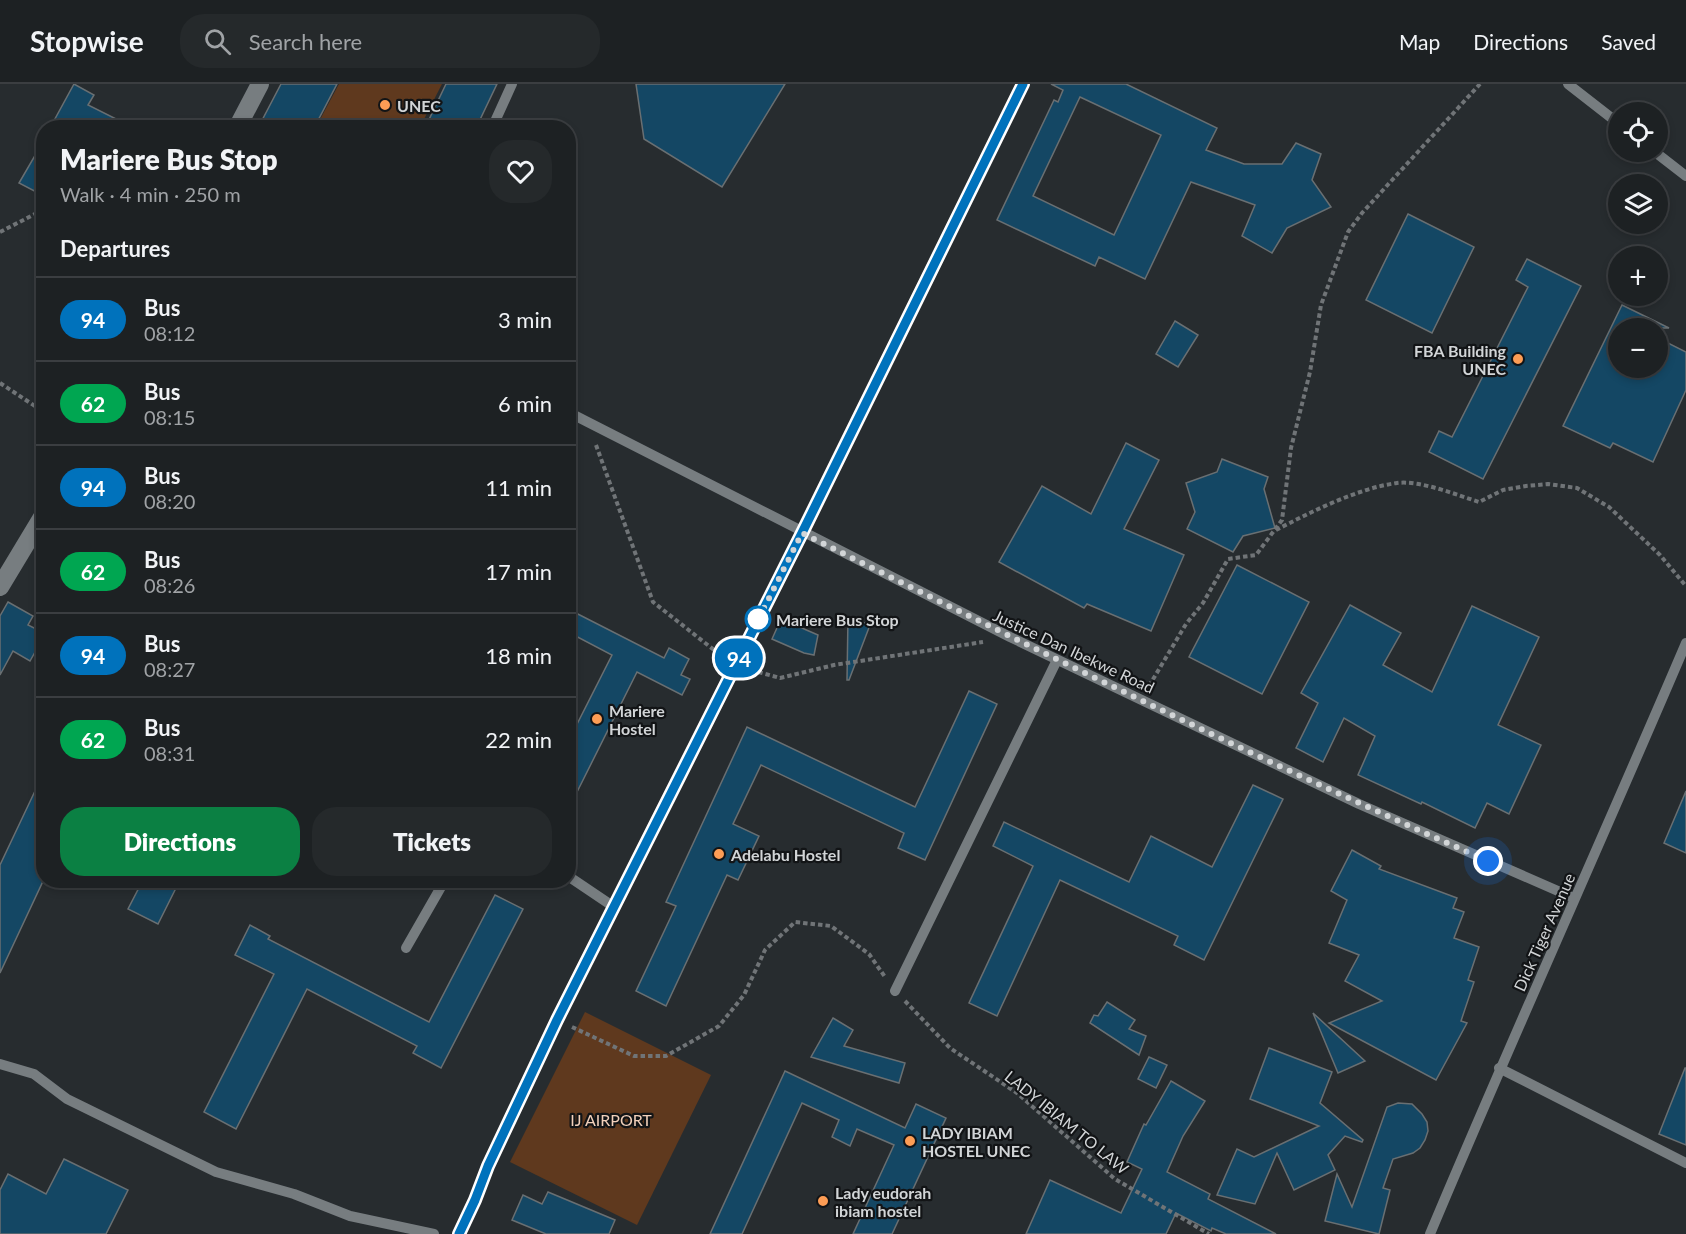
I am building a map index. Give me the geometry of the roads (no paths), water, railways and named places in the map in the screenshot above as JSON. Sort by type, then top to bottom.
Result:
[{"type":"street","points":[[241,120],[260,84]]},
{"type":"street","points":[[0,587],[36,527]]},
{"type":"lane","points":[[496,120],[512,84]]},
{"type":"lane","points":[[459,1234],[488,1166],[557,1020],[802,533],[1023,84]]},
{"type":"lane","points":[[1568,84],[1608,115]]},
{"type":"lane","points":[[1668,162],[1686,176]]},
{"type":"lane","name":"Justice Dan Ibekwe Road","points":[[576,416],[802,533],[1057,660],[1359,804],[1574,898]]},
{"type":"lane","name":"Dick Tiger Avenue","points":[[1430,1234],[1499,1068],[1686,643]]},
{"type":"lane","points":[[895,991],[1057,660]]},
{"type":"lane","points":[[576,881],[614,907]]},
{"type":"lane","points":[[406,948],[440,888]]},
{"type":"lane","points":[[0,1064],[34,1074],[67,1100],[216,1172],[294,1194],[350,1216],[434,1234]]},
{"type":"lane","points":[[1499,1068],[1686,1163]]},
{"type":"place","name":"UNEC","points":[[385,105]]},
{"type":"place","name":"FBA Building UNEC","points":[[1518,359]]},
{"type":"place","name":"Mariere Bus Stop","points":[[758,619]]},
{"type":"place","name":"Mariere Hostel","points":[[597,719]]},
{"type":"place","name":"Adelabu Hostel","points":[[719,854]]},
{"type":"place","name":"LADY IBIAM HOSTEL UNEC","points":[[910,1141]]},
{"type":"place","name":"Lady eudorah ibiam hostel","points":[[823,1201]]},
{"type":"park label","name":"IJ AIRPORT","points":[[611,1119]]}]
